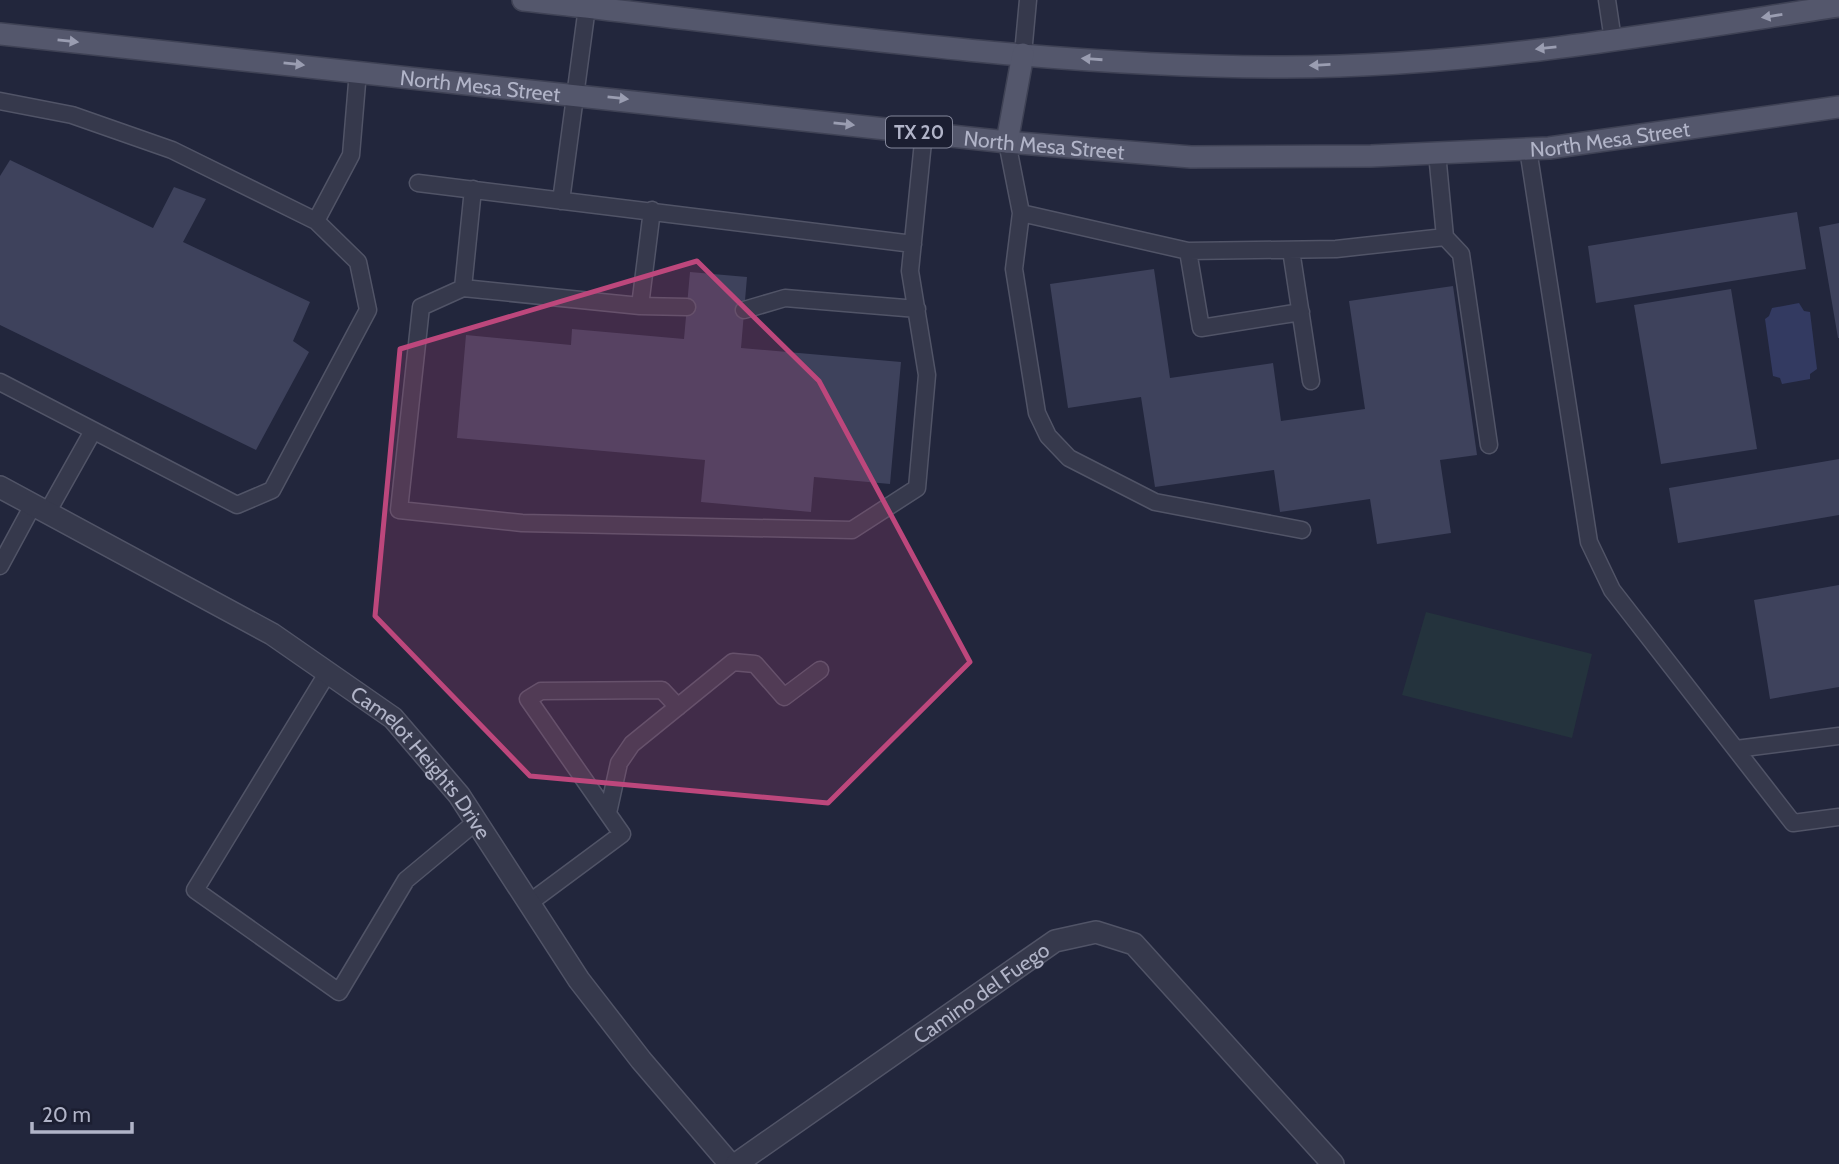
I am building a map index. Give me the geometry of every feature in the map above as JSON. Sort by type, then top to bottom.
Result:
[{"type":"main road","points":[[523,0],[1023,54],[1192,66],[1289,67],[1429,61],[1613,40],[1839,6]]},
{"type":"main road","name":"North Mesa Street","points":[[0,34],[575,93],[1007,142],[1191,158],[1528,149],[1839,107]]},
{"type":"main road","points":[[1007,142],[1023,54]]},
{"type":"street","name":"Camelot Heights Drive","points":[[0,487],[272,634],[393,718],[459,795],[579,980],[641,1060],[730,1164]]},
{"type":"street","name":"Camino del Fuego","points":[[736,1164],[1055,941],[1096,932],[1134,944],[1333,1164]]},
{"type":"lane","points":[[1023,54],[1028,0]]},
{"type":"lane","points":[[1607,0],[1613,40]]},
{"type":"lane","points":[[561,201],[587,7]]},
{"type":"lane","points":[[316,221],[351,155],[358,71]]},
{"type":"lane","points":[[0,101],[72,115],[172,150],[316,221],[358,261],[368,310],[272,490],[237,505],[0,382]]},
{"type":"lane","points":[[687,307],[640,306],[463,288],[421,307],[399,510],[522,523],[852,530],[917,488],[927,375],[910,271],[924,132]]},
{"type":"lane","points":[[1007,142],[1021,213],[1014,269],[1037,413],[1048,436],[1069,458],[1155,502],[1302,530]]},
{"type":"lane","points":[[1528,149],[1589,542],[1612,590],[1793,823],[1839,817]]},
{"type":"lane","points":[[1437,153],[1445,237],[1461,254],[1489,445]]},
{"type":"lane","points":[[418,183],[913,244]]},
{"type":"lane","points":[[463,288],[473,189]]},
{"type":"lane","points":[[640,306],[652,210]]},
{"type":"lane","points":[[1021,213],[1188,251],[1336,249],[1445,237]]},
{"type":"lane","points":[[1291,250],[1311,381]]},
{"type":"lane","points":[[1188,251],[1200,328],[1301,312]]},
{"type":"lane","points":[[744,310],[785,298],[917,309]]},
{"type":"lane","points":[[0,566],[93,431]]},
{"type":"lane","points":[[608,813],[619,763],[632,744],[733,662],[755,664],[784,697],[820,670]]},
{"type":"lane","points":[[328,672],[195,890],[339,992],[406,880],[477,821]]},
{"type":"lane","points":[[529,903],[622,834],[528,699],[541,691],[662,690],[678,707]]},
{"type":"lane","points":[[1736,750],[1839,736]]},
{"type":"highlighted area","points":[[697,261],[819,381],[970,662],[828,803],[530,776],[375,616],[400,349]]},
{"type":"shaded area","points":[[1426,612],[1592,654],[1572,738],[1402,695]]},
{"type":"water","points":[[1799,303],[1804,311],[1810,312],[1817,369],[1810,374],[1810,379],[1782,384],[1780,378],[1773,376],[1765,319],[1772,308]]},
{"type":"building","points":[[10,160],[153,228],[174,187],[206,199],[183,242],[310,302],[293,341],[309,352],[256,450],[0,325],[0,176]]},
{"type":"building","points":[[1797,212],[1806,269],[1596,303],[1588,246]]},
{"type":"building","points":[[1839,223],[1839,338],[1838,338],[1819,227]]},
{"type":"building","points":[[1154,269],[1170,378],[1273,363],[1281,421],[1365,409],[1349,301],[1453,286],[1477,455],[1440,460],[1451,533],[1377,544],[1370,499],[1280,512],[1274,470],[1155,487],[1141,397],[1068,408],[1050,284]]},
{"type":"building","points":[[690,272],[747,277],[741,348],[901,362],[890,484],[814,477],[811,512],[701,502],[705,460],[457,438],[466,335],[571,345],[572,329],[684,339]]},
{"type":"building","points":[[1731,289],[1757,449],[1661,464],[1634,305]]},
{"type":"building","points":[[1839,459],[1839,515],[1678,543],[1669,488]]},
{"type":"building","points":[[1839,585],[1839,687],[1770,699],[1754,600]]}]
